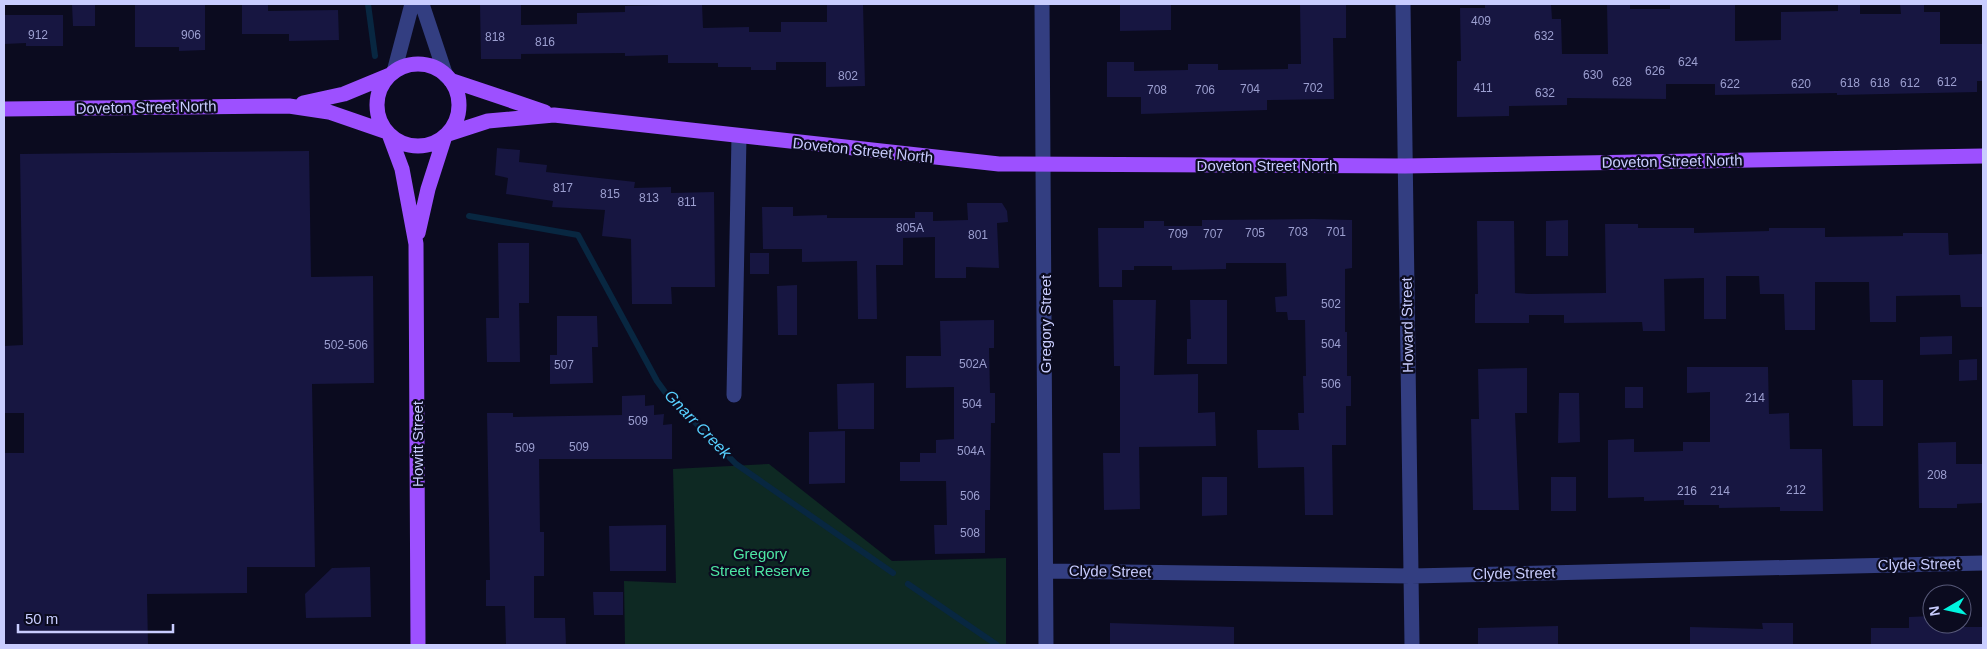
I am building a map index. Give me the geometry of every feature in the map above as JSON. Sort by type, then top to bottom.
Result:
[{"type":"main road","points":[[421,64],[435,68],[448,78],[457,94],[459,108],[456,122],[446,135],[430,145],[418,147],[405,144],[388,133],[381,124],[377,105],[382,87],[392,74],[407,66],[421,64]]},
{"type":"main road","name":"Doveton Street North","points":[[289,106],[344,94],[392,74]]},
{"type":"main road","name":"Doveton Street North","points":[[448,78],[554,114],[980,163],[1405,166],[1983,156]]},
{"type":"main road","name":"Doveton Street North","points":[[4,109],[289,106],[329,112],[388,133]]},
{"type":"main road","name":"Doveton Street North","points":[[446,135],[488,121],[554,114]]},
{"type":"main road","name":"Howitt Street","points":[[388,133],[402,169],[416,244],[418,645]]},
{"type":"main road","name":"Howitt Street","points":[[416,244],[428,189],[446,135]]},
{"type":"street","points":[[392,74],[412,4]]},
{"type":"street","points":[[422,4],[448,78]]},
{"type":"street","name":"Gregory Street","points":[[1042,4],[1046,645]]},
{"type":"street","name":"Howard Street","points":[[1403,4],[1412,645]]},
{"type":"street","points":[[734,395],[739,136]]},
{"type":"street","name":"Clyde Street","points":[[1046,571],[1412,576],[1983,562]]},
{"type":"green space","name":"Gregory Street Reserve","points":[[769,464],[892,561],[1006,558],[1006,645],[625,645],[624,581],[676,583],[673,469]]},
{"type":"building","points":[[72,4],[95,4],[95,26],[73,26]]},
{"type":"building","points":[[135,4],[205,4],[205,50],[179,51],[179,47],[135,47]]},
{"type":"building","points":[[242,4],[268,4],[268,11],[338,10],[339,40],[289,41],[289,34],[242,34]]},
{"type":"building","points":[[480,4],[521,4],[521,25],[577,24],[577,13],[625,12],[625,6],[702,4],[703,28],[749,27],[749,32],[781,32],[781,22],[827,22],[827,4],[863,4],[865,86],[826,87],[826,62],[776,62],[776,70],[751,70],[751,67],[718,67],[718,63],[668,63],[668,55],[625,56],[625,53],[521,54],[521,59],[481,59]]},
{"type":"building","points":[[1120,4],[1171,4],[1171,30],[1120,31]]},
{"type":"building","points":[[1300,4],[1346,4],[1346,38],[1333,38],[1334,99],[1267,100],[1267,110],[1141,114],[1141,97],[1107,97],[1107,62],[1134,62],[1134,71],[1188,70],[1188,64],[1218,64],[1218,70],[1288,69],[1288,64],[1301,64]]},
{"type":"building","points":[[1485,4],[1551,4],[1552,19],[1561,19],[1562,54],[1608,54],[1607,4],[1630,4],[1630,9],[1670,9],[1670,4],[1735,4],[1735,41],[1781,40],[1781,12],[1838,11],[1838,4],[1860,4],[1860,14],[1901,14],[1900,4],[1924,4],[1924,12],[1940,12],[1940,44],[1982,44],[1982,81],[1977,81],[1977,92],[1837,95],[1837,93],[1715,95],[1715,84],[1666,84],[1666,99],[1567,98],[1567,105],[1509,106],[1509,116],[1457,117],[1457,61],[1461,61],[1460,8],[1485,8]]},
{"type":"building","points":[[4,15],[63,15],[63,46],[26,46],[26,43],[4,44]]},
{"type":"building","points":[[497,148],[520,150],[519,162],[547,165],[546,172],[635,182],[634,188],[671,187],[671,193],[714,192],[715,287],[671,287],[672,304],[632,304],[631,239],[602,236],[605,210],[552,207],[553,201],[506,194],[508,178],[495,175]]},
{"type":"building","points":[[309,151],[311,277],[373,276],[374,383],[312,384],[315,567],[247,567],[247,593],[147,594],[148,645],[4,645],[4,453],[24,453],[24,413],[4,413],[4,346],[23,345],[20,154]]},
{"type":"building","points":[[967,203],[1002,203],[1007,211],[1008,222],[997,223],[999,268],[966,267],[966,278],[935,278],[935,237],[903,238],[903,265],[876,265],[877,319],[858,319],[857,261],[802,262],[802,249],[763,249],[762,207],[793,207],[793,216],[827,215],[827,218],[915,218],[915,212],[933,212],[933,221],[968,220]]},
{"type":"building","points":[[1202,220],[1352,220],[1352,268],[1345,269],[1345,332],[1347,332],[1347,376],[1351,376],[1351,406],[1346,406],[1346,445],[1332,445],[1333,515],[1305,515],[1304,467],[1258,468],[1257,430],[1299,430],[1298,413],[1304,413],[1303,376],[1306,376],[1305,320],[1288,320],[1287,312],[1276,312],[1275,297],[1287,296],[1286,263],[1226,263],[1226,269],[1172,270],[1172,266],[1134,266],[1134,270],[1122,270],[1122,287],[1099,287],[1098,228],[1144,228],[1144,221],[1164,221],[1164,226],[1202,226]]},
{"type":"building","points":[[1568,220],[1568,256],[1546,256],[1546,221]]},
{"type":"building","points":[[1477,221],[1514,221],[1515,293],[1529,294],[1606,293],[1605,224],[1638,224],[1638,228],[1694,228],[1694,233],[1769,231],[1769,228],[1825,228],[1825,237],[1903,236],[1903,233],[1948,233],[1949,255],[1983,254],[1983,307],[1961,307],[1960,295],[1896,296],[1896,322],[1870,322],[1869,282],[1815,282],[1815,330],[1785,330],[1784,294],[1760,294],[1759,276],[1726,276],[1726,319],[1704,319],[1704,278],[1664,279],[1665,331],[1643,331],[1642,322],[1564,323],[1564,315],[1529,315],[1529,323],[1475,323],[1475,294],[1478,294]]},
{"type":"building","points":[[498,243],[529,243],[529,303],[519,303],[520,362],[487,362],[486,318],[499,318]]},
{"type":"building","points":[[750,253],[769,253],[769,274],[750,274]]},
{"type":"building","points":[[797,285],[797,335],[778,335],[777,286]]},
{"type":"building","points":[[1113,300],[1156,300],[1154,375],[1198,374],[1198,413],[1215,412],[1216,446],[1139,447],[1140,509],[1104,510],[1103,453],[1120,453],[1120,366],[1114,366]]},
{"type":"building","points":[[1190,300],[1227,300],[1227,364],[1187,364],[1187,339],[1191,339]]},
{"type":"building","points":[[557,316],[597,316],[598,347],[592,347],[593,383],[550,384],[550,355],[557,355]]},
{"type":"building","points":[[994,320],[994,348],[989,348],[990,393],[995,393],[995,423],[991,423],[990,510],[985,510],[985,553],[935,554],[934,525],[947,525],[946,481],[900,481],[900,462],[920,462],[920,453],[936,453],[936,440],[954,439],[954,387],[906,388],[906,356],[941,356],[940,321]]},
{"type":"building","points":[[1952,336],[1952,354],[1920,355],[1920,337]]},
{"type":"building","points":[[1977,359],[1977,380],[1959,381],[1959,360]]},
{"type":"building","points":[[1687,367],[1768,367],[1769,414],[1789,413],[1790,449],[1822,449],[1823,511],[1780,511],[1780,507],[1719,508],[1719,505],[1684,505],[1684,500],[1644,501],[1644,497],[1608,498],[1608,440],[1634,439],[1634,452],[1683,451],[1683,442],[1710,442],[1710,392],[1687,393]]},
{"type":"building","points":[[1527,368],[1527,413],[1515,413],[1519,510],[1473,510],[1471,419],[1479,419],[1478,369]]},
{"type":"building","points":[[1852,380],[1883,380],[1883,426],[1853,426]]},
{"type":"building","points":[[874,383],[874,429],[838,429],[837,384]]},
{"type":"building","points":[[1625,387],[1643,387],[1643,408],[1625,408]]},
{"type":"building","points":[[1559,393],[1579,393],[1580,442],[1558,443]]},
{"type":"building","points":[[645,395],[645,406],[654,405],[654,415],[664,414],[663,425],[672,424],[672,459],[539,459],[540,532],[544,532],[544,576],[534,576],[534,618],[565,618],[566,645],[506,645],[505,606],[486,606],[486,580],[490,580],[487,413],[513,413],[513,417],[622,415],[622,396]]},
{"type":"building","points":[[845,431],[845,483],[809,484],[809,432]]},
{"type":"building","points":[[1956,442],[1956,464],[1983,464],[1983,503],[1957,504],[1957,508],[1919,508],[1918,443]]},
{"type":"building","points":[[1202,477],[1227,477],[1227,515],[1202,516]]},
{"type":"building","points":[[1551,477],[1576,477],[1576,511],[1551,511]]},
{"type":"building","points":[[666,525],[666,571],[610,571],[609,526]]},
{"type":"building","points":[[370,567],[371,617],[306,618],[305,594],[332,568]]},
{"type":"building","points":[[593,592],[623,592],[623,615],[594,615]]},
{"type":"building","points":[[1922,616],[1922,634],[1972,634],[1972,627],[1983,627],[1983,645],[1871,645],[1871,628],[1909,628],[1909,617]]},
{"type":"building","points":[[1110,623],[1234,627],[1234,645],[1110,645]]},
{"type":"building","points":[[1762,623],[1793,623],[1793,645],[1690,645],[1690,627],[1763,629]]},
{"type":"building","points":[[1558,626],[1558,645],[1478,645],[1478,628]]},
{"type":"waterway","name":"Gnarr Creek","points":[[368,4],[375,56]]},
{"type":"waterway","name":"Gnarr Creek","points":[[469,216],[578,235],[657,381],[665,392],[736,464],[893,573]]},
{"type":"waterway","points":[[908,584],[997,645]]}]
